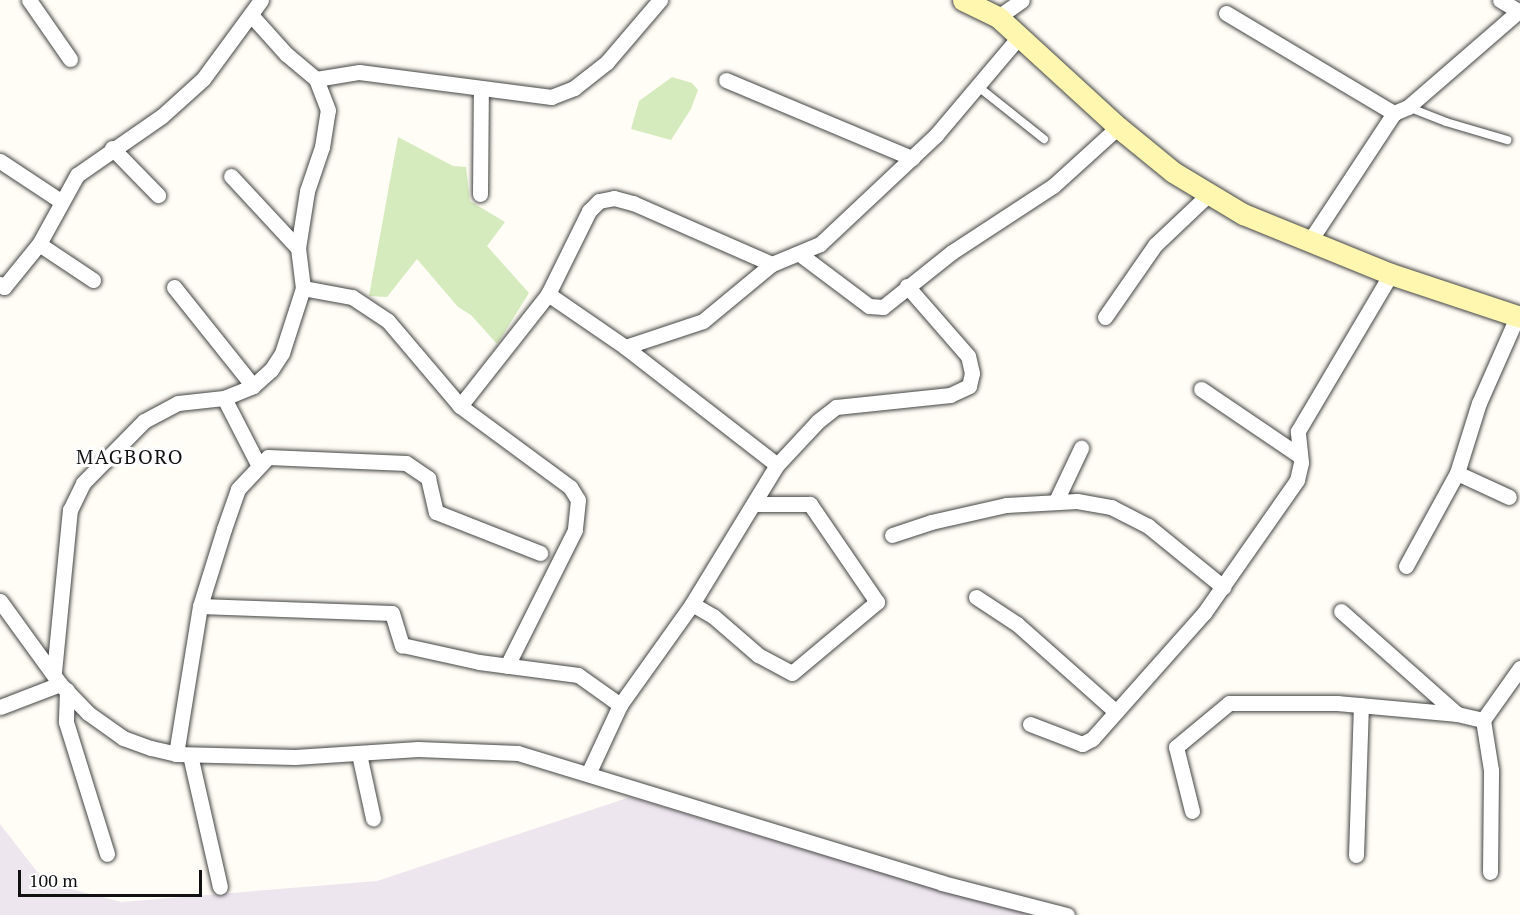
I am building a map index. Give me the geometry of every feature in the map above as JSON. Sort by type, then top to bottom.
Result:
[{"type":"street","points":[[29,0],[70,59]]},
{"type":"street","points":[[0,284],[4,287],[39,244],[77,175],[112,148],[162,116],[202,79],[252,16],[261,0]]},
{"type":"street","points":[[316,79],[359,72],[551,97],[574,88],[607,62],[660,0]]},
{"type":"street","points":[[963,0],[998,17],[1018,38],[1118,127],[1173,172],[1244,214],[1391,274],[1519,317],[1479,403],[1457,473],[1406,566]]},
{"type":"street","points":[[998,17],[1022,0]]},
{"type":"street","points":[[1309,242],[1401,110],[1519,10],[1500,0]]},
{"type":"street","points":[[1227,13],[1401,110]]},
{"type":"street","points":[[107,854],[66,722],[61,682],[70,510],[79,489],[144,421],[178,403],[224,398],[253,386],[271,370],[282,353],[303,288],[298,248],[308,190],[322,147],[328,110],[316,79],[286,54],[252,16]]},
{"type":"street","points":[[625,347],[703,321],[772,264],[801,255],[820,244],[912,158],[1018,38]]},
{"type":"street","points":[[726,80],[912,158]]},
{"type":"street","points":[[480,194],[481,89]]},
{"type":"street","points":[[801,255],[876,308],[883,307],[907,286],[1053,186],[1118,127]]},
{"type":"street","points":[[112,148],[158,195]]},
{"type":"street","points":[[0,161],[62,202]]},
{"type":"street","points":[[231,176],[298,248]]},
{"type":"street","points":[[1105,317],[1155,245],[1209,194]]},
{"type":"street","points":[[460,406],[548,294],[589,211],[599,201],[614,198],[772,264]]},
{"type":"street","points":[[39,244],[93,280]]},
{"type":"street","points":[[1030,724],[1082,744],[1092,739],[1223,587],[1297,480],[1301,462],[1297,454],[1298,431],[1391,274]]},
{"type":"street","points":[[588,774],[620,705],[692,604],[756,504],[777,465],[836,407],[950,395],[969,386],[972,373],[968,356],[907,286]]},
{"type":"street","points":[[174,287],[253,386]]},
{"type":"street","points":[[303,288],[352,297],[368,305],[388,321],[460,406],[570,488],[578,500],[575,530],[507,666]]},
{"type":"street","points":[[548,294],[625,347],[777,465]]},
{"type":"street","points":[[1201,389],[1297,454]]},
{"type":"street","points":[[224,398],[259,466]]},
{"type":"street","points":[[1056,501],[1081,448]]},
{"type":"street","points":[[220,887],[183,754],[200,606],[238,489],[259,466],[268,458],[406,463],[428,478],[436,512],[540,553]]},
{"type":"street","points":[[1457,473],[1509,497]]},
{"type":"street","points":[[892,535],[978,510],[1056,501],[1111,507],[1148,526],[1223,587]]},
{"type":"street","points":[[692,604],[713,616],[758,656],[792,673],[877,602],[810,504],[756,504]]},
{"type":"street","points":[[976,597],[1017,624],[1116,712]]},
{"type":"street","points":[[0,601],[61,682],[88,713],[123,738],[183,754],[359,754],[471,748],[518,753],[942,883],[1066,915]]},
{"type":"street","points":[[200,606],[392,613],[402,645],[507,666],[578,675],[620,705]]},
{"type":"street","points":[[1341,611],[1457,714]]},
{"type":"street","points":[[1490,872],[1491,770],[1483,720],[1520,668]]},
{"type":"street","points":[[0,707],[61,682]]},
{"type":"street","points":[[1192,811],[1176,747],[1229,704],[1361,705],[1457,714],[1483,720]]},
{"type":"street","points":[[1356,855],[1361,705]]},
{"type":"street","points":[[359,754],[373,818]]},
{"type":"lane","points":[[976,85],[1044,139]]},
{"type":"lane","points":[[1401,110],[1507,140]]},
{"type":"shaded area","points":[[630,797],[819,854],[1052,915],[0,915],[0,824],[45,882],[121,902],[377,881]]},
{"type":"green space","points":[[672,77],[692,83],[698,90],[691,109],[671,140],[631,129],[639,101]]},
{"type":"green space","points":[[398,137],[453,166],[466,167],[470,201],[505,222],[487,246],[529,293],[497,344],[471,315],[458,307],[417,259],[387,297],[369,296]]},
{"type":"district","name":"MAGBORO","points":[[130,456]]}]
